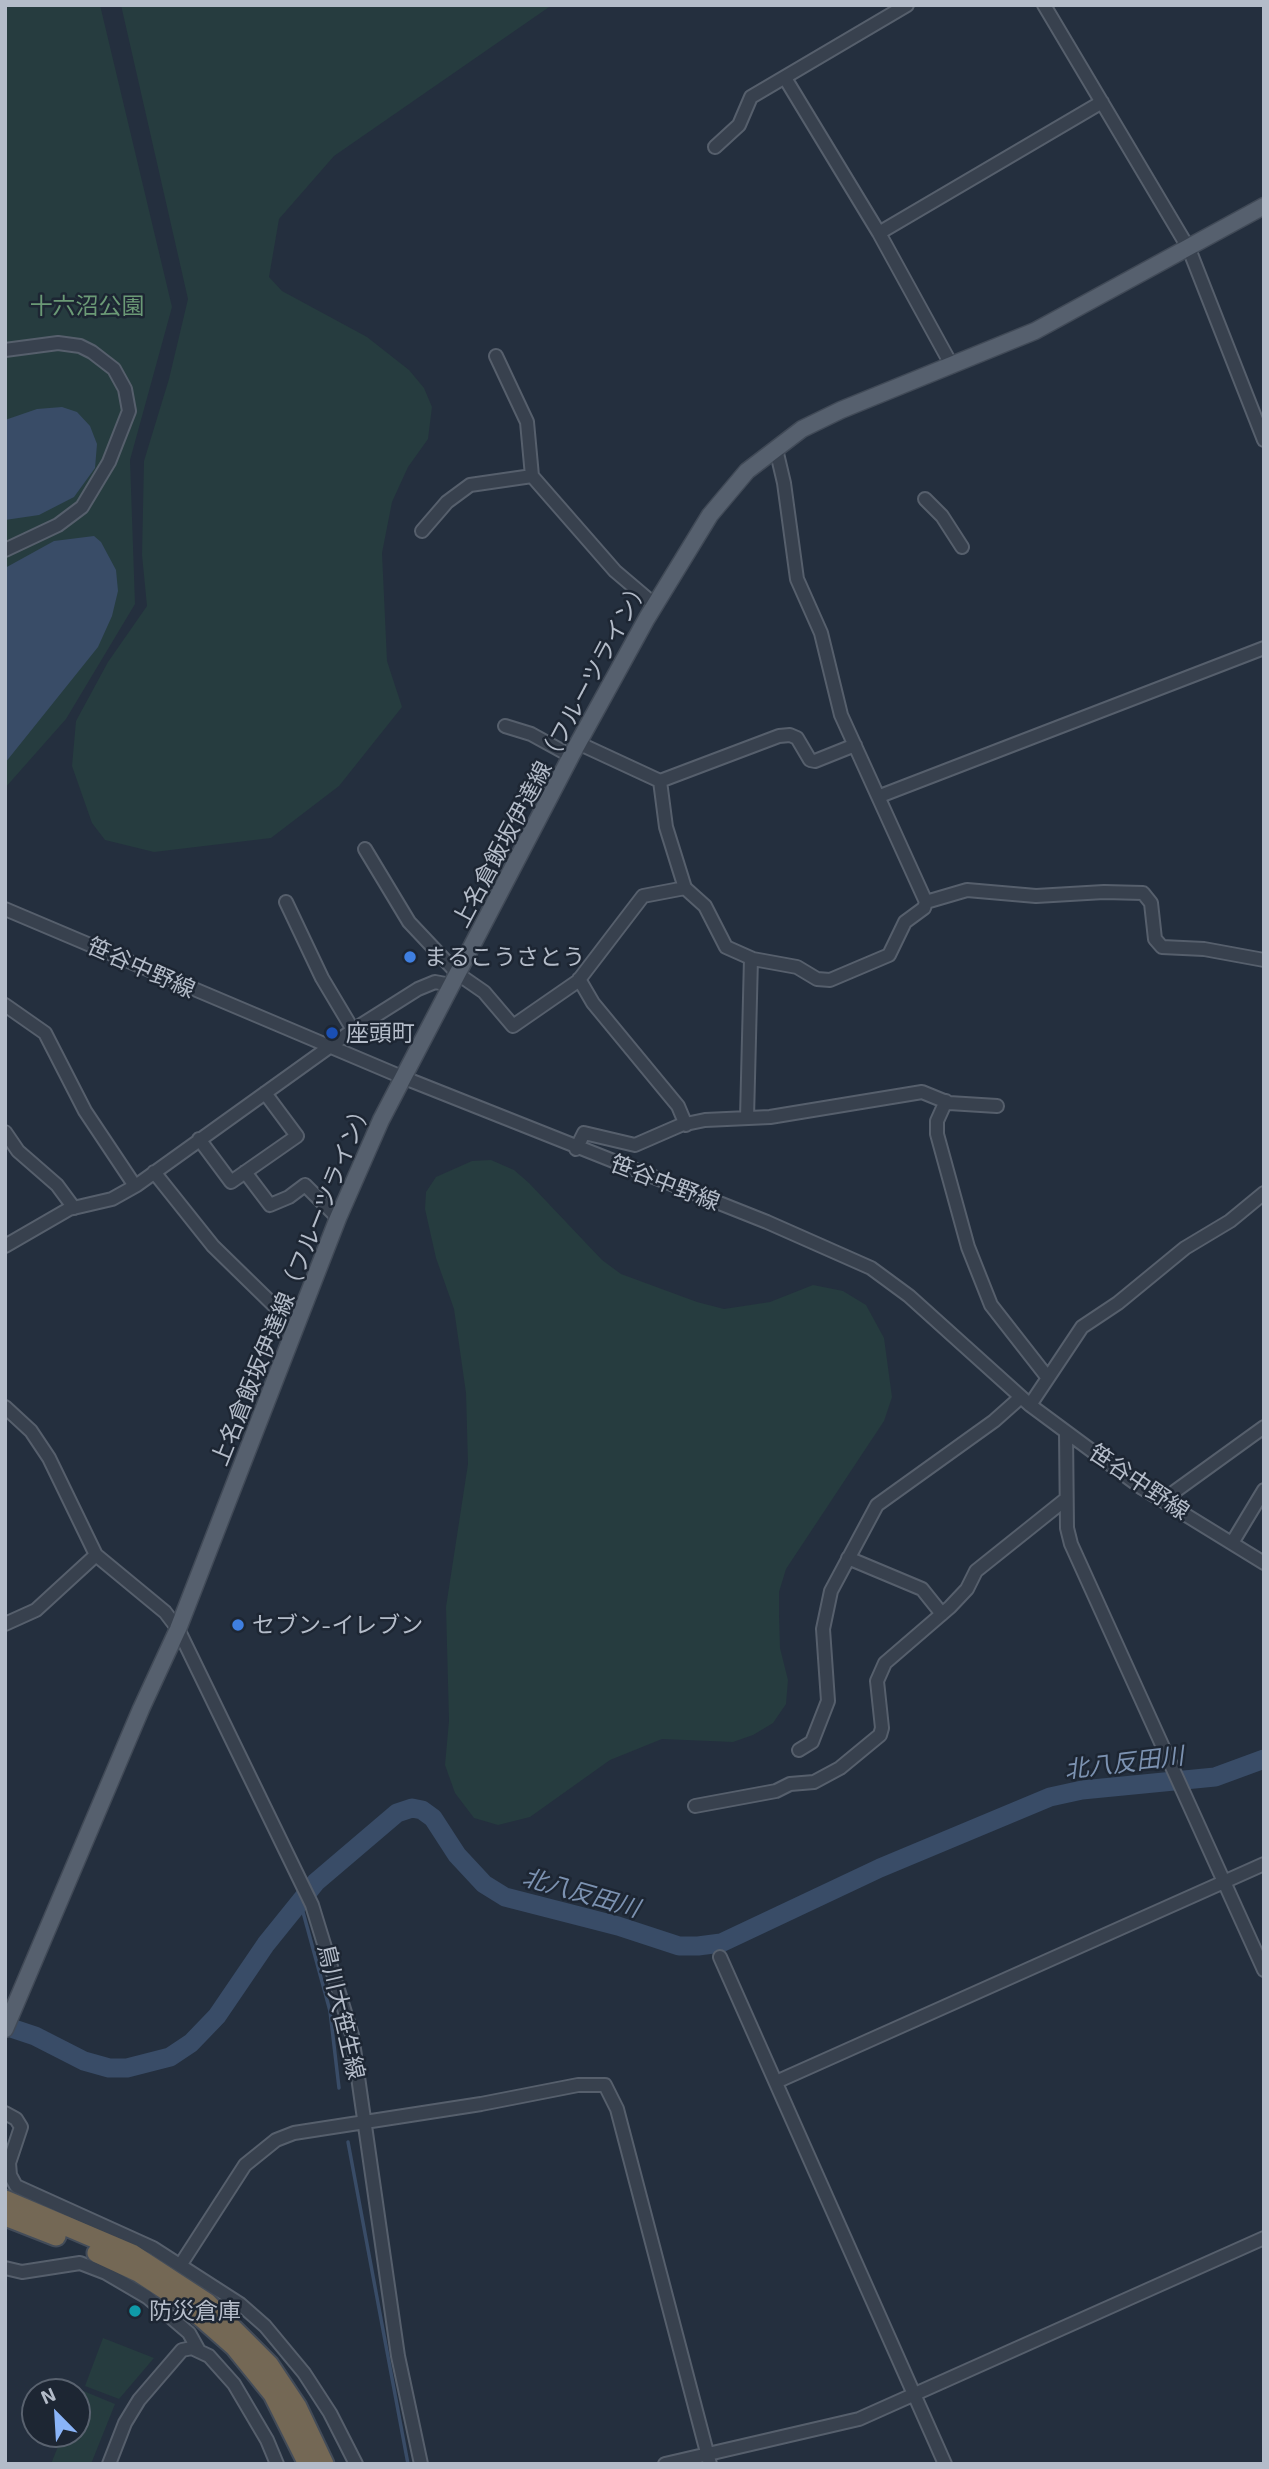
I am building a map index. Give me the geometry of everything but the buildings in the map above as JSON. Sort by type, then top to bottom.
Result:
[{"type":"highway","points":[[5,2200],[132,2254],[207,2302],[270,2365],[297,2407],[324,2464]]},
{"type":"highway","points":[[5,2216],[140,2273],[211,2323],[242,2355],[272,2394],[308,2464]]},
{"type":"main road","name":"上名倉飯坂伊達線（フルーツライン）","points":[[8,2023],[141,1709],[178,1629],[338,1218],[402,1077],[574,749],[655,605],[720,502],[747,471],[822,419],[1035,331],[1264,206]]},
{"type":"street","points":[[715,147],[739,125],[751,97],[907,5]]},
{"type":"street","points":[[1044,5],[1189,249],[1264,440]]},
{"type":"street","points":[[785,78],[879,233],[952,366]]},
{"type":"street","points":[[879,233],[1102,102]]},
{"type":"street","points":[[5,350],[58,343],[80,346],[114,369],[125,389],[129,411],[109,462],[82,507],[58,525],[5,550]]},
{"type":"street","points":[[496,356],[527,422],[532,476],[615,571],[655,605]]},
{"type":"street","points":[[660,781],[666,827],[685,888],[705,906],[720,933],[722,944],[751,958],[797,967],[817,979],[830,980],[889,955],[905,922],[925,908],[926,902],[839,708],[821,633],[797,579],[784,483],[776,449]]},
{"type":"street","points":[[422,531],[447,502],[470,485],[532,476]]},
{"type":"street","points":[[925,499],[942,516],[962,547]]},
{"type":"street","points":[[880,796],[1264,648]]},
{"type":"street","points":[[505,726],[660,781],[790,734],[797,738],[810,760],[816,761],[855,746]]},
{"type":"street","points":[[365,849],[409,922],[454,980]]},
{"type":"street","points":[[5,1245],[74,1208],[112,1199],[135,1186],[353,1030],[418,989],[435,982],[454,980],[484,992],[513,1026],[579,979],[643,895],[685,888]]},
{"type":"street","points":[[926,902],[967,890],[1036,896],[1143,893],[1152,903],[1155,939],[1162,947],[1204,949],[1264,960]]},
{"type":"street","points":[[286,902],[322,978],[353,1030]]},
{"type":"street","name":"笹谷中野線","points":[[5,909],[329,1047],[576,1149],[767,1222],[871,1268],[909,1296],[1025,1401],[1066,1432],[1163,1500],[1264,1563]]},
{"type":"street","points":[[747,1118],[751,958]]},
{"type":"street","points":[[579,979],[639,1062],[678,1106],[685,1125]]},
{"type":"street","points":[[5,1005],[46,1033],[85,1111],[135,1186]]},
{"type":"street","points":[[576,1149],[584,1133],[635,1145],[705,1120],[845,1107],[869,1100],[922,1092],[946,1101],[997,1106]]},
{"type":"street","points":[[199,1139],[231,1182],[297,1136],[265,1093]]},
{"type":"street","points":[[946,1101],[937,1121],[937,1134],[968,1247],[991,1305],[1048,1378]]},
{"type":"street","points":[[5,1132],[18,1151],[57,1185],[74,1208]]},
{"type":"street","points":[[154,1172],[213,1246],[295,1326]]},
{"type":"street","points":[[245,1172],[270,1205],[283,1200],[305,1185],[338,1218]]},
{"type":"street","points":[[799,1750],[812,1742],[828,1701],[823,1629],[831,1591],[877,1505],[1025,1401],[1048,1378],[1082,1327],[1118,1303],[1185,1248],[1237,1216],[1264,1193]]},
{"type":"street","points":[[5,1406],[32,1431],[49,1458],[96,1555],[36,1610],[5,1624]]},
{"type":"street","points":[[1163,1500],[1264,1427]]},
{"type":"street","points":[[1066,1432],[1067,1528],[1071,1544],[1264,1970]]},
{"type":"street","points":[[1232,1543],[1264,1490]]},
{"type":"street","points":[[695,1806],[776,1791],[790,1784],[814,1782],[840,1768],[880,1735],[882,1728],[879,1672],[892,1654],[942,1614],[967,1589],[976,1571],[1066,1499]]},
{"type":"street","name":"鳥川大笹生線","points":[[96,1555],[165,1612],[178,1629],[310,1900],[352,2035],[398,2356],[421,2464]]},
{"type":"street","points":[[848,1558],[922,1589],[942,1614]]},
{"type":"street","points":[[776,2082],[1264,1864]]},
{"type":"street","points":[[720,1958],[945,2464]]},
{"type":"street","points":[[181,2264],[238,2176],[258,2151],[295,2133],[589,2083],[605,2085],[609,2090],[708,2459]]},
{"type":"street","points":[[5,2113],[16,2119],[21,2127],[9,2163],[10,2175],[16,2186],[133,2238],[181,2264],[240,2304],[286,2350],[330,2413],[356,2464]]},
{"type":"street","points":[[665,2464],[708,2459],[843,2424],[914,2395],[1264,2238]]},
{"type":"street","points":[[5,2268],[22,2272],[80,2263],[106,2273],[147,2297],[189,2333],[199,2351],[221,2368],[248,2404],[277,2464]]},
{"type":"street","points":[[109,2464],[125,2423],[145,2392],[182,2350],[199,2351]]},
{"type":"green space","name":"十六沼公園","points":[[5,5],[100,5],[172,307],[130,460],[135,604],[66,719],[5,788]]},
{"type":"green space","points":[[121,5],[552,5],[334,156],[279,219],[269,277],[282,291],[367,337],[409,370],[424,388],[432,407],[428,439],[408,467],[392,502],[382,553],[387,661],[402,707],[339,786],[271,838],[154,852],[105,840],[92,823],[72,766],[76,721],[108,662],[147,606],[142,555],[144,461],[169,379],[188,299]]},
{"type":"green space","points":[[491,1160],[514,1170],[529,1183],[602,1260],[621,1274],[724,1309],[770,1302],[813,1285],[843,1291],[866,1305],[884,1338],[892,1397],[884,1421],[786,1569],[779,1592],[779,1615],[780,1648],[788,1680],[786,1704],[773,1723],[753,1735],[733,1742],[662,1739],[610,1760],[530,1817],[498,1825],[474,1818],[455,1793],[445,1765],[449,1721],[446,1607],[468,1464],[466,1393],[454,1309],[436,1258],[425,1209],[426,1192],[436,1177],[472,1161]]},
{"type":"green space","points":[[103,2338],[154,2358],[119,2399],[91,2388],[91,2378],[88,2378]]},
{"type":"green space","points":[[91,2394],[115,2404],[91,2464],[51,2464],[57,2448],[91,2448]]},
{"type":"water","points":[[62,407],[77,412],[90,426],[97,444],[95,468],[74,497],[39,515],[5,520],[5,420],[37,409]]},
{"type":"water","points":[[94,536],[101,542],[116,570],[118,591],[112,616],[98,647],[5,763],[5,568],[54,541]]},
{"type":"waterway","name":"北八反田川","points":[[5,2026],[35,2036],[84,2061],[109,2068],[127,2068],[170,2057],[191,2043],[217,2016],[266,1944],[316,1882],[397,1813],[412,1808],[422,1810],[433,1818],[457,1855],[484,1884],[505,1897],[618,1926],[679,1946],[698,1946],[721,1943],[880,1868],[1050,1797],[1082,1790],[1215,1777],[1264,1759]]},
{"type":"waterway","points":[[300,1901],[330,2011],[339,2088]]},
{"type":"waterway","points":[[348,2142],[408,2464]]},
{"type":"place","name":"まるこうさとう","points":[[410,957]]},
{"type":"place","name":"座頭町","points":[[332,1033]]},
{"type":"place","name":"セブン-イレブン","points":[[238,1625]]},
{"type":"place","name":"防災倉庫","points":[[135,2311]]}]
